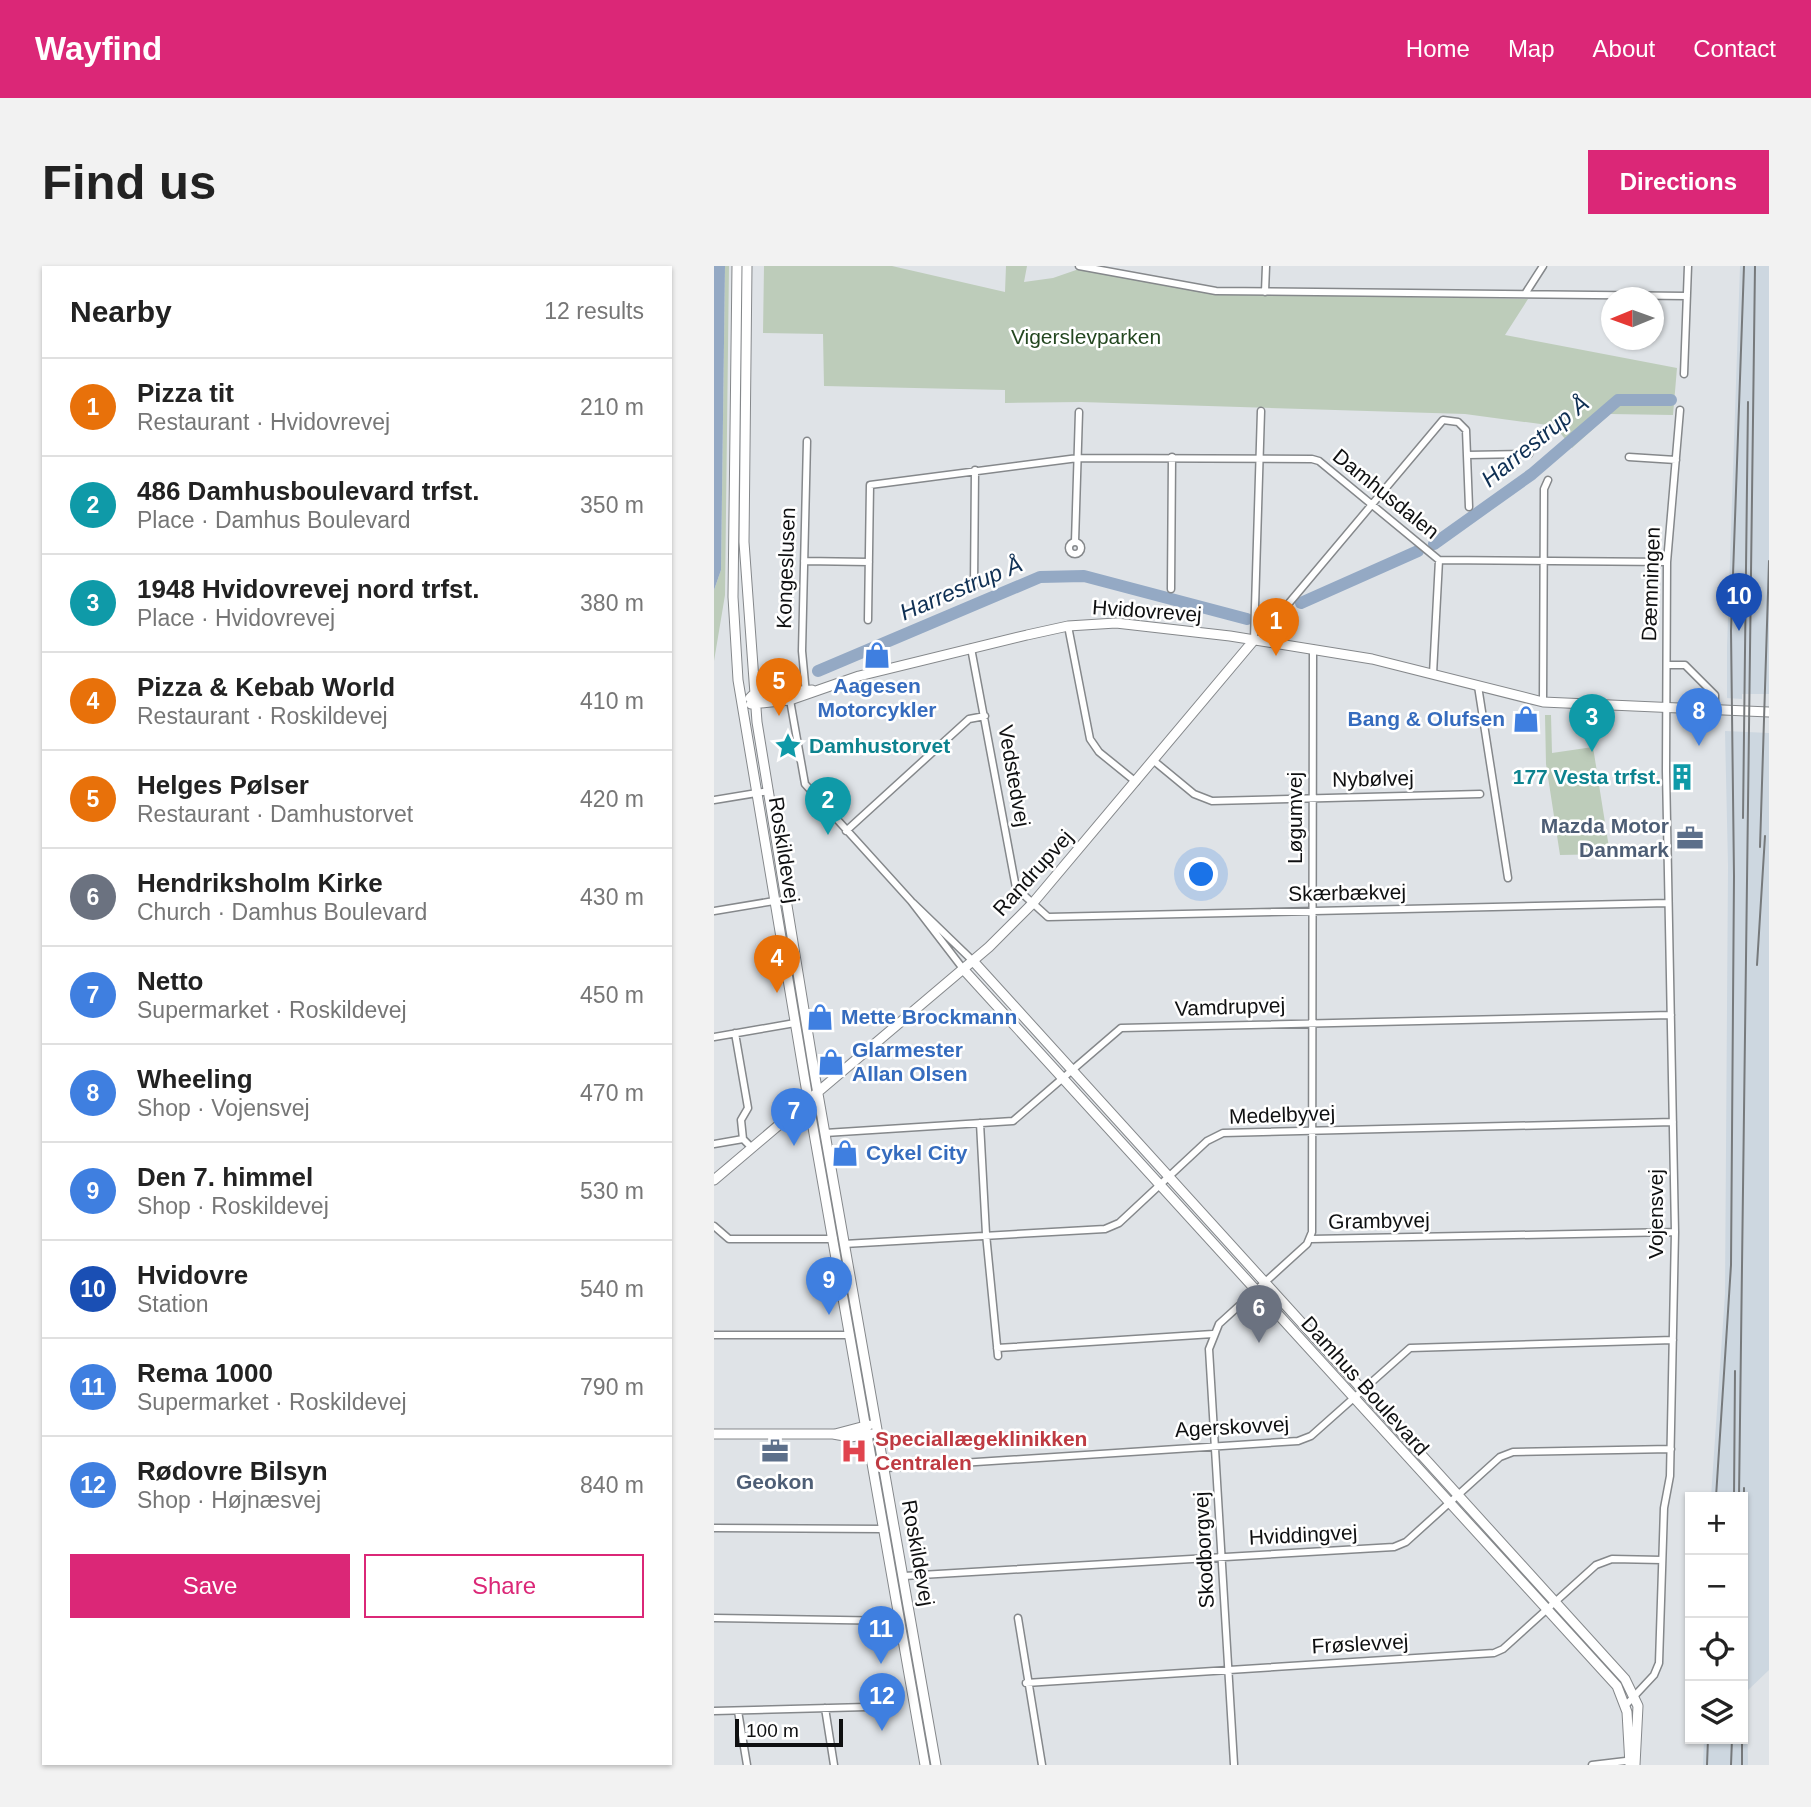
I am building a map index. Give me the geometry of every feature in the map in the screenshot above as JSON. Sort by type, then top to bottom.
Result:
[{"type":"street","name":"Roskildevej","points":[[737,266],[733,597],[743,704],[774,901],[925,1765]]},
{"type":"street","name":"Roskildevej","points":[[746,266],[744,542],[754,699],[817,1091],[936,1765]]},
{"type":"street","points":[[1080,266],[1216,291],[1687,296]]},
{"type":"street","points":[[1265,292],[1266,266]]},
{"type":"street","points":[[1525,294],[1543,266]]},
{"type":"street","points":[[1684,374],[1688,266]]},
{"type":"street","name":"Dæmningen","points":[[1667,709],[1667,562],[1680,410]]},
{"type":"street","points":[[1254,640],[1261,411]]},
{"type":"street","points":[[1075,542],[1079,412]]},
{"type":"street","points":[[1256,614],[1281,612],[1443,420],[1454,421],[1465,427],[1469,507]]},
{"type":"street","name":"Kongeslusen","points":[[806,693],[802,652],[807,441]]},
{"type":"street","points":[[1467,455],[1529,454]]},
{"type":"street","points":[[1171,589],[1172,457]]},
{"type":"street","points":[[1629,457],[1676,460]]},
{"type":"street","name":"Damhusdalen","points":[[868,620],[870,485],[1077,458],[1315,460],[1439,560],[1667,562]]},
{"type":"street","points":[[974,588],[975,470]]},
{"type":"street","points":[[1543,702],[1544,489],[1548,480]]},
{"type":"street","points":[[1433,674],[1439,560]]},
{"type":"street","points":[[804,561],[869,562]]},
{"type":"street","name":"Hvidovrevej","points":[[754,699],[790,700],[859,676],[971,648],[1068,626],[1116,623],[1151,625],[1372,659],[1543,702],[1769,712]]},
{"type":"street","points":[[1068,626],[1090,739],[1099,751],[1136,782]]},
{"type":"street","name":"Randrupvej","points":[[714,1180],[974,962],[1032,904],[1254,640]]},
{"type":"street","name":"Vedstedvej","points":[[971,648],[1016,888],[1032,904]]},
{"type":"street","name":"Løgumvej","points":[[1311,1238],[1313,649]]},
{"type":"street","points":[[1667,665],[1685,665],[1715,695],[1715,711]]},
{"type":"street","points":[[1478,685],[1508,878]]},
{"type":"street","name":"Hvidovrevej","points":[[754,699],[806,693]]},
{"type":"street","points":[[743,704],[754,699]]},
{"type":"street","name":"Damhus Boulevard","points":[[790,700],[805,783],[817,799],[911,901],[964,970],[1448,1504],[1617,1686],[1626,1705]]},
{"type":"street","name":"Vojensvej","points":[[1626,1705],[1654,1675],[1659,1658],[1662,1560],[1671,1449],[1675,1232],[1667,709]]},
{"type":"street","points":[[846,831],[969,719],[985,716]]},
{"type":"street","name":"Nybølvej","points":[[1154,761],[1201,799],[1480,794]]},
{"type":"street","points":[[714,800],[769,791]]},
{"type":"street","points":[[714,911],[774,901]]},
{"type":"street","name":"Damhus Boulevard","points":[[911,901],[932,918],[974,962],[1264,1283],[1460,1494],[1625,1679],[1635,1695]]},
{"type":"street","name":"Skærbækvej","points":[[1032,904],[1052,918],[1668,903]]},
{"type":"street","name":"Vamdrupvej","points":[[825,1133],[1015,1120],[1121,1028],[1671,1015]]},
{"type":"street","points":[[714,1037],[795,1023]]},
{"type":"street","points":[[735,1033],[748,1108],[741,1120],[744,1139],[752,1148]]},
{"type":"street","name":"Medelbyvej","points":[[844,1244],[986,1234],[1105,1230],[1119,1223],[1217,1135],[1673,1122]]},
{"type":"street","points":[[980,1123],[986,1234],[998,1352],[1213,1334]]},
{"type":"street","points":[[714,1144],[744,1139]]},
{"type":"street","points":[[714,1226],[729,1239],[834,1238]]},
{"type":"street","name":"Grambyvej","points":[[1213,1334],[1311,1238],[1675,1232]]},
{"type":"street","name":"Skodborgvej","points":[[1213,1334],[1209,1349],[1234,1764]]},
{"type":"street","points":[[714,1335],[850,1335]]},
{"type":"street","name":"Agerskovvej","points":[[885,1468],[1304,1440],[1402,1353],[1419,1346],[1673,1340]]},
{"type":"street","points":[[714,1434],[833,1434],[850,1437],[878,1427]]},
{"type":"street","name":"Hviddingvej","points":[[904,1576],[1394,1547],[1406,1542],[1500,1457],[1513,1452],[1671,1449]]},
{"type":"street","points":[[714,1528],[883,1529]]},
{"type":"street","name":"Frøslevvej","points":[[1027,1683],[1494,1653],[1503,1649],[1596,1565],[1612,1559],[1662,1560]]},
{"type":"street","points":[[714,1618],[900,1620]]},
{"type":"street","points":[[1018,1618],[1042,1765]]},
{"type":"street","points":[[1633,1763],[1639,1719],[1635,1695]]},
{"type":"street","points":[[1626,1705],[1633,1763]]},
{"type":"street","points":[[714,1711],[867,1707]]},
{"type":"street","points":[[825,1708],[834,1765]]},
{"type":"street","points":[[738,1711],[747,1765]]},
{"type":"street","points":[[1592,1765],[1633,1763]]},
{"type":"shaded area","points":[[1740,266],[1769,266],[1769,694],[1742,694],[1742,699],[1727,698]]},
{"type":"shaded area","points":[[1725,731],[1769,733],[1769,1670],[1748,1690],[1748,1492],[1711,1492],[1725,1294],[1728,866]]},
{"type":"shaded area","points":[[1704,1744],[1748,1744],[1748,1765],[1703,1765]]},
{"type":"green space","points":[[725,266],[729,266],[725,595],[714,661],[714,590],[721,570]]},
{"type":"green space","name":"Vigerslevparken","points":[[764,266],[892,266],[1005,292],[1006,266],[1027,266],[1024,282],[1053,278],[1079,269],[1216,294],[1528,299],[1505,335],[1677,368],[1673,415],[1610,414],[1572,448],[1555,426],[1465,414],[1081,402],[1005,403],[1005,390],[824,386],[823,334],[763,333]]},
{"type":"green space","points":[[1545,715],[1551,715],[1552,753],[1593,747],[1610,854],[1560,855],[1546,764]]},
{"type":"water","points":[[714,266],[725,266],[721,570],[714,590]]},
{"type":"waterway","name":"Harrestrup Å","points":[[1434,544],[1532,474],[1618,400],[1671,400]]},
{"type":"waterway","name":"Harrestrup Å","points":[[1301,603],[1418,551]]},
{"type":"waterway","name":"Harrestrup Å","points":[[818,671],[1040,577],[1084,576],[1247,619]]},
{"type":"tram line","points":[[1716,1492],[1731,1265],[1734,876],[1731,631],[1744,266]]},
{"type":"tram line","points":[[1743,818],[1748,402]]},
{"type":"tram line","points":[[1734,1492],[1735,1371]]},
{"type":"tram line","points":[[1707,1765],[1708,1744]]},
{"type":"tram line","points":[[1731,1765],[1732,1744]]},
{"type":"railway","points":[[1739,1492],[1755,266]]},
{"type":"railway","points":[[1760,847],[1769,561]]},
{"type":"railway","points":[[1757,965],[1765,836]]},
{"type":"railway","points":[[1743,1618],[1744,1488]]},
{"type":"railway","points":[[1742,1744],[1742,1765]]},
{"type":"place","name":"Hvidovre","points":[[1739,631]]},
{"type":"place","name":"Aagesen Motorcykler","points":[[877,655]]},
{"type":"place","name":"Pizza tit","points":[[1276,656]]},
{"type":"place","name":"Helges Pølser","points":[[779,716]]},
{"type":"place","name":"Bang & Olufsen","points":[[1526,719]]},
{"type":"place","name":"Damhustorvet","points":[[788,746]]},
{"type":"place","name":"Wheeling","points":[[1699,746]]},
{"type":"place","name":"1948 Hvidovrevej nord trfst.","points":[[1592,752]]},
{"type":"place","name":"177 Vesta trfst.","points":[[1682,777]]},
{"type":"place","name":"486 Damhusboulevard trfst.","points":[[828,835]]},
{"type":"place","name":"Mazda Motor Danmark","points":[[1690,838]]},
{"type":"place","name":"Pizza & Kebab World","points":[[777,993]]},
{"type":"place","name":"Mette Brockmann","points":[[820,1017]]},
{"type":"place","name":"Glarmester Allan Olsen","points":[[831,1062]]},
{"type":"place","name":"Netto","points":[[794,1146]]},
{"type":"place","name":"Cykel City","points":[[845,1153]]},
{"type":"place","name":"Den 7. himmel","points":[[829,1315]]},
{"type":"place","name":"Hendriksholm Kirke","points":[[1259,1343]]},
{"type":"place","name":"Geokon","points":[[775,1451]]},
{"type":"place","name":"Speciallægeklinikken Centralen","points":[[854,1451]]},
{"type":"place","name":"Rema 1000","points":[[881,1664]]},
{"type":"place","name":"Rødovre Bilsyn","points":[[882,1731]]}]
